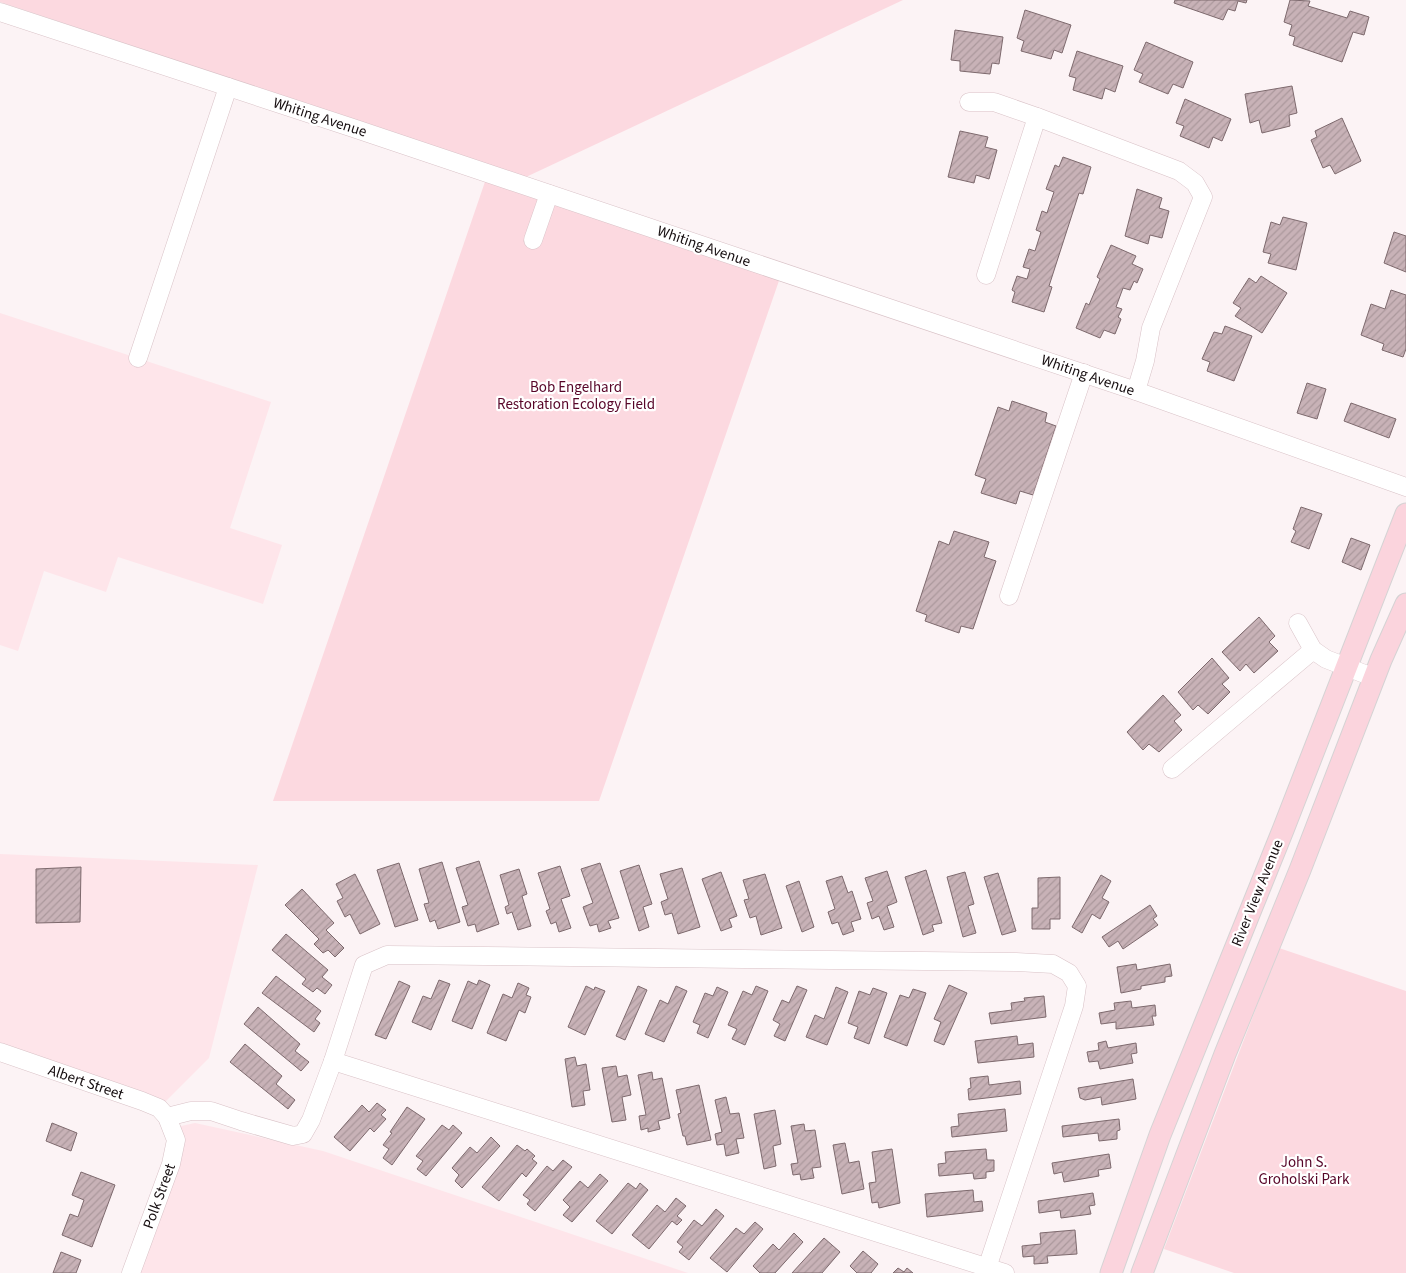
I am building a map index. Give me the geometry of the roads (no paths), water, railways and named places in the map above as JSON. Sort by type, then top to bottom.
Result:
[{"type":"main road","name":"River View Avenue","points":[[1111,1273],[1160,1134],[1283,830],[1406,514]]},
{"type":"main road","name":"River View Avenue","points":[[1142,1273],[1225,1054],[1406,604]]},
{"type":"street","name":"Whiting Avenue","points":[[0,12],[1136,391],[1406,487]]},
{"type":"street","points":[[138,358],[228,87]]},
{"type":"street","points":[[969,102],[994,102],[1037,117],[1179,171],[1195,183],[1203,197],[1151,328],[1145,360],[1136,391]]},
{"type":"street","points":[[986,275],[1037,117]]},
{"type":"street","points":[[533,240],[549,194]]},
{"type":"street","points":[[1009,596],[1084,374]]},
{"type":"street","points":[[1298,623],[1313,650],[1326,658],[1375,678]]},
{"type":"street","points":[[1172,769],[1313,650]]},
{"type":"street","points":[[168,1118],[191,1111],[211,1111],[293,1136],[302,1134],[311,1120],[333,1061],[364,965],[387,955],[1053,964],[1069,973],[1077,986],[1074,1006],[987,1268]]},
{"type":"street","name":"Albert Street","points":[[0,1052],[142,1101],[159,1108],[168,1118]]},
{"type":"street","points":[[333,1061],[1004,1273]]},
{"type":"street","name":"Polk Street","points":[[130,1273],[171,1164],[176,1140],[168,1118]]},
{"type":"park label","name":"Bob Engelhard Restoration Ecology Field","points":[[576,396]]},
{"type":"park label","name":"John S. Groholski Park","points":[[1304,1170]]}]
